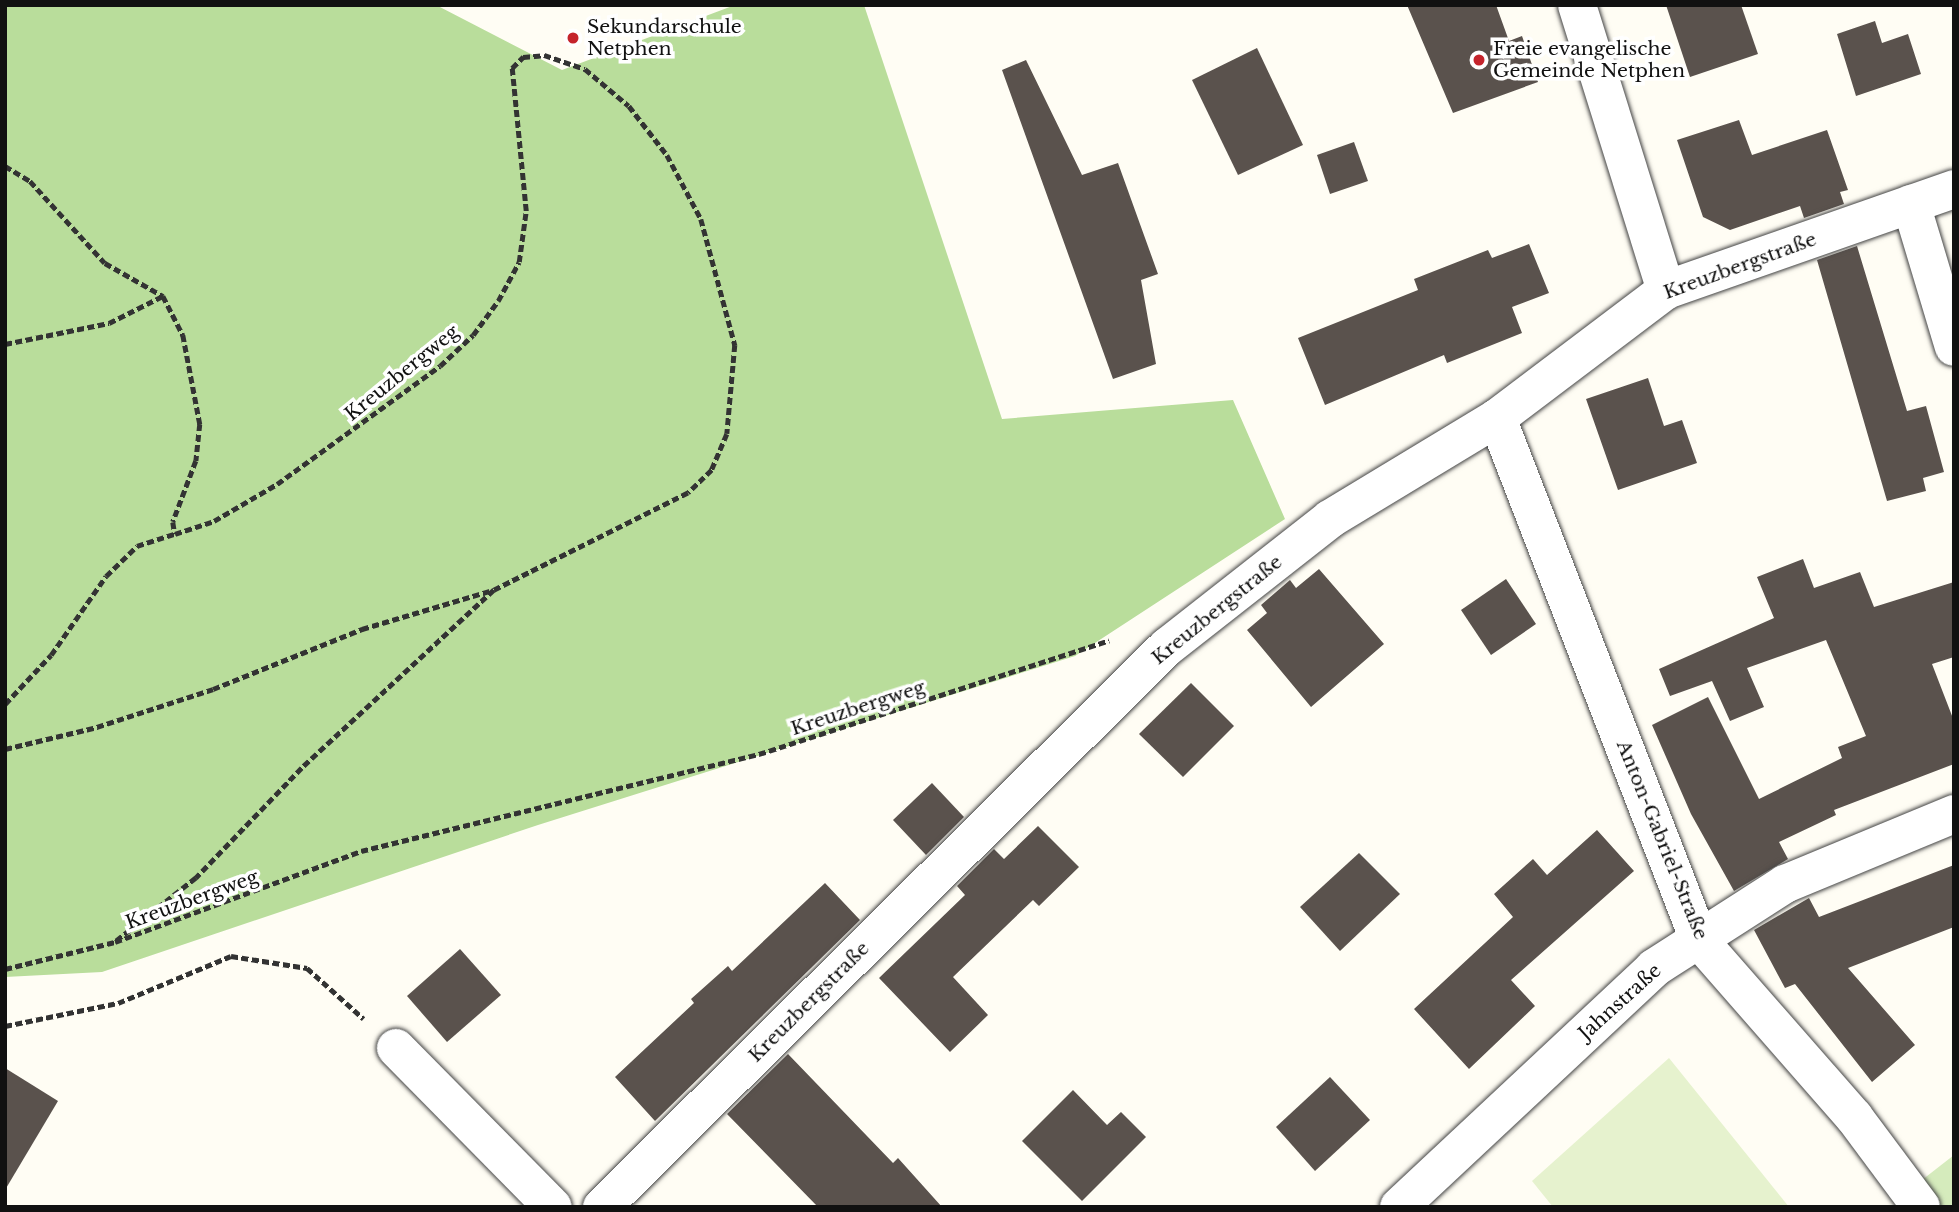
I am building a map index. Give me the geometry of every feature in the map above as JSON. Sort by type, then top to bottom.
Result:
[{"type":"street","points":[[1577,5],[1666,290]]},
{"type":"street","name":"Kreuzbergstraße","points":[[602,1207],[1167,647],[1330,519],[1497,418],[1666,290],[1954,189]]},
{"type":"street","points":[[1911,204],[1954,347]]},
{"type":"street","name":"Anton-Gabriel-Straße","points":[[1497,418],[1699,940],[1854,1117],[1921,1207]]},
{"type":"street","name":"Jahnstraße","points":[[1399,1207],[1654,968],[1786,884],[1954,814]]},
{"type":"street","points":[[396,1048],[553,1207]]},
{"type":"path","name":"Kreuzbergweg","points":[[115,942],[196,878],[302,768],[494,590],[688,493],[712,470],[727,434],[735,345],[701,219],[667,155],[629,106],[584,69],[544,55],[523,57],[512,68],[526,211],[519,262],[473,335],[440,366],[277,484],[214,522],[175,534]]},
{"type":"path","points":[[5,166],[30,181],[105,263],[163,296],[183,335],[200,424],[196,461],[173,522],[175,534],[137,546],[114,568],[51,655],[5,704]]},
{"type":"path","points":[[5,344],[109,323],[163,296]]},
{"type":"path","points":[[5,749],[97,727],[213,690],[362,629],[494,590]]},
{"type":"path","name":"Kreuzbergweg","points":[[5,966],[115,942],[361,851],[759,754],[1108,639],[1167,647]]},
{"type":"path","points":[[5,1026],[118,1003],[231,956],[307,968],[396,1048]]},
{"type":"green space","points":[[5,5],[436,5],[562,70],[735,5],[864,5],[1002,419],[1233,400],[1285,519],[1075,656],[538,825],[102,972],[5,977]]},
{"type":"green space","points":[[1669,1058],[1789,1207],[1553,1207],[1532,1181]]},
{"type":"green space","points":[[1954,1155],[1954,1207],[1929,1207],[1913,1187]]},
{"type":"building","name":"Freie evangelische Gemeinde Netphen","points":[[1407,5],[1496,5],[1509,41],[1522,36],[1538,82],[1453,113]]},
{"type":"building","points":[[1666,5],[1741,5],[1758,54],[1690,77]]},
{"type":"building","points":[[1875,21],[1882,43],[1908,34],[1921,74],[1856,96],[1837,34]]},
{"type":"building","points":[[1257,48],[1303,145],[1238,175],[1192,80]]},
{"type":"building","points":[[1026,60],[1082,175],[1118,163],[1158,274],[1141,280],[1156,364],[1113,379],[1002,70]]},
{"type":"building","points":[[1739,120],[1752,155],[1827,130],[1848,190],[1840,192],[1844,204],[1804,218],[1800,206],[1730,230],[1703,217],[1677,140]]},
{"type":"building","points":[[1354,142],[1368,181],[1330,194],[1317,155]]},
{"type":"building","points":[[1529,244],[1549,293],[1512,307],[1522,333],[1447,363],[1444,355],[1325,405],[1298,338],[1418,290],[1414,279],[1488,250],[1492,258]]},
{"type":"building","points":[[1857,246],[1907,411],[1926,406],[1944,472],[1923,478],[1926,491],[1887,501],[1817,260]]},
{"type":"building","points":[[1648,378],[1664,426],[1682,420],[1697,463],[1618,490],[1586,399]]},
{"type":"building","points":[[1803,559],[1814,588],[1860,572],[1874,607],[1954,582],[1954,657],[1932,664],[1954,721],[1954,764],[1834,810],[1836,815],[1779,842],[1788,859],[1734,891],[1691,814],[1652,725],[1708,697],[1759,799],[1842,758],[1838,747],[1866,736],[1826,640],[1747,668],[1764,707],[1730,721],[1712,681],[1670,696],[1659,669],[1774,618],[1757,577]]},
{"type":"building","points":[[1319,569],[1384,644],[1311,707],[1247,630],[1267,613],[1261,605],[1290,580],[1296,588]]},
{"type":"building","points":[[1506,579],[1536,624],[1491,655],[1461,610]]},
{"type":"building","points":[[1191,683],[1234,726],[1183,777],[1139,734]]},
{"type":"building","points":[[932,783],[964,817],[926,855],[893,820]]},
{"type":"building","points":[[1038,826],[1079,867],[1039,906],[1033,900],[953,977],[988,1015],[950,1052],[879,978],[965,895],[957,886],[994,849],[1004,859]]},
{"type":"building","points":[[1597,830],[1634,871],[1511,980],[1535,1006],[1469,1069],[1414,1009],[1513,917],[1494,894],[1533,859],[1547,875]]},
{"type":"building","points":[[1359,853],[1400,894],[1340,951],[1300,907]]},
{"type":"building","points":[[1954,865],[1954,927],[1848,968],[1915,1045],[1872,1082],[1795,984],[1785,988],[1754,930],[1809,898],[1819,917]]},
{"type":"building","points":[[825,883],[860,920],[655,1121],[615,1077],[694,1003],[691,999],[728,966],[732,971]]},
{"type":"building","points":[[460,949],[501,995],[447,1042],[407,996]]},
{"type":"building","points":[[788,1054],[893,1163],[898,1158],[942,1207],[818,1207],[727,1114]]},
{"type":"building","points":[[5,1068],[58,1101],[5,1190]]},
{"type":"building","points":[[1330,1077],[1370,1120],[1315,1171],[1276,1127]]},
{"type":"building","points":[[1073,1090],[1107,1125],[1121,1112],[1146,1137],[1082,1201],[1022,1141]]},
{"type":"place","name":"Sekundarschule Netphen","points":[[573,38]]},
{"type":"place","name":"Freie evangelische Gemeinde Netphen","points":[[1479,60]]}]
